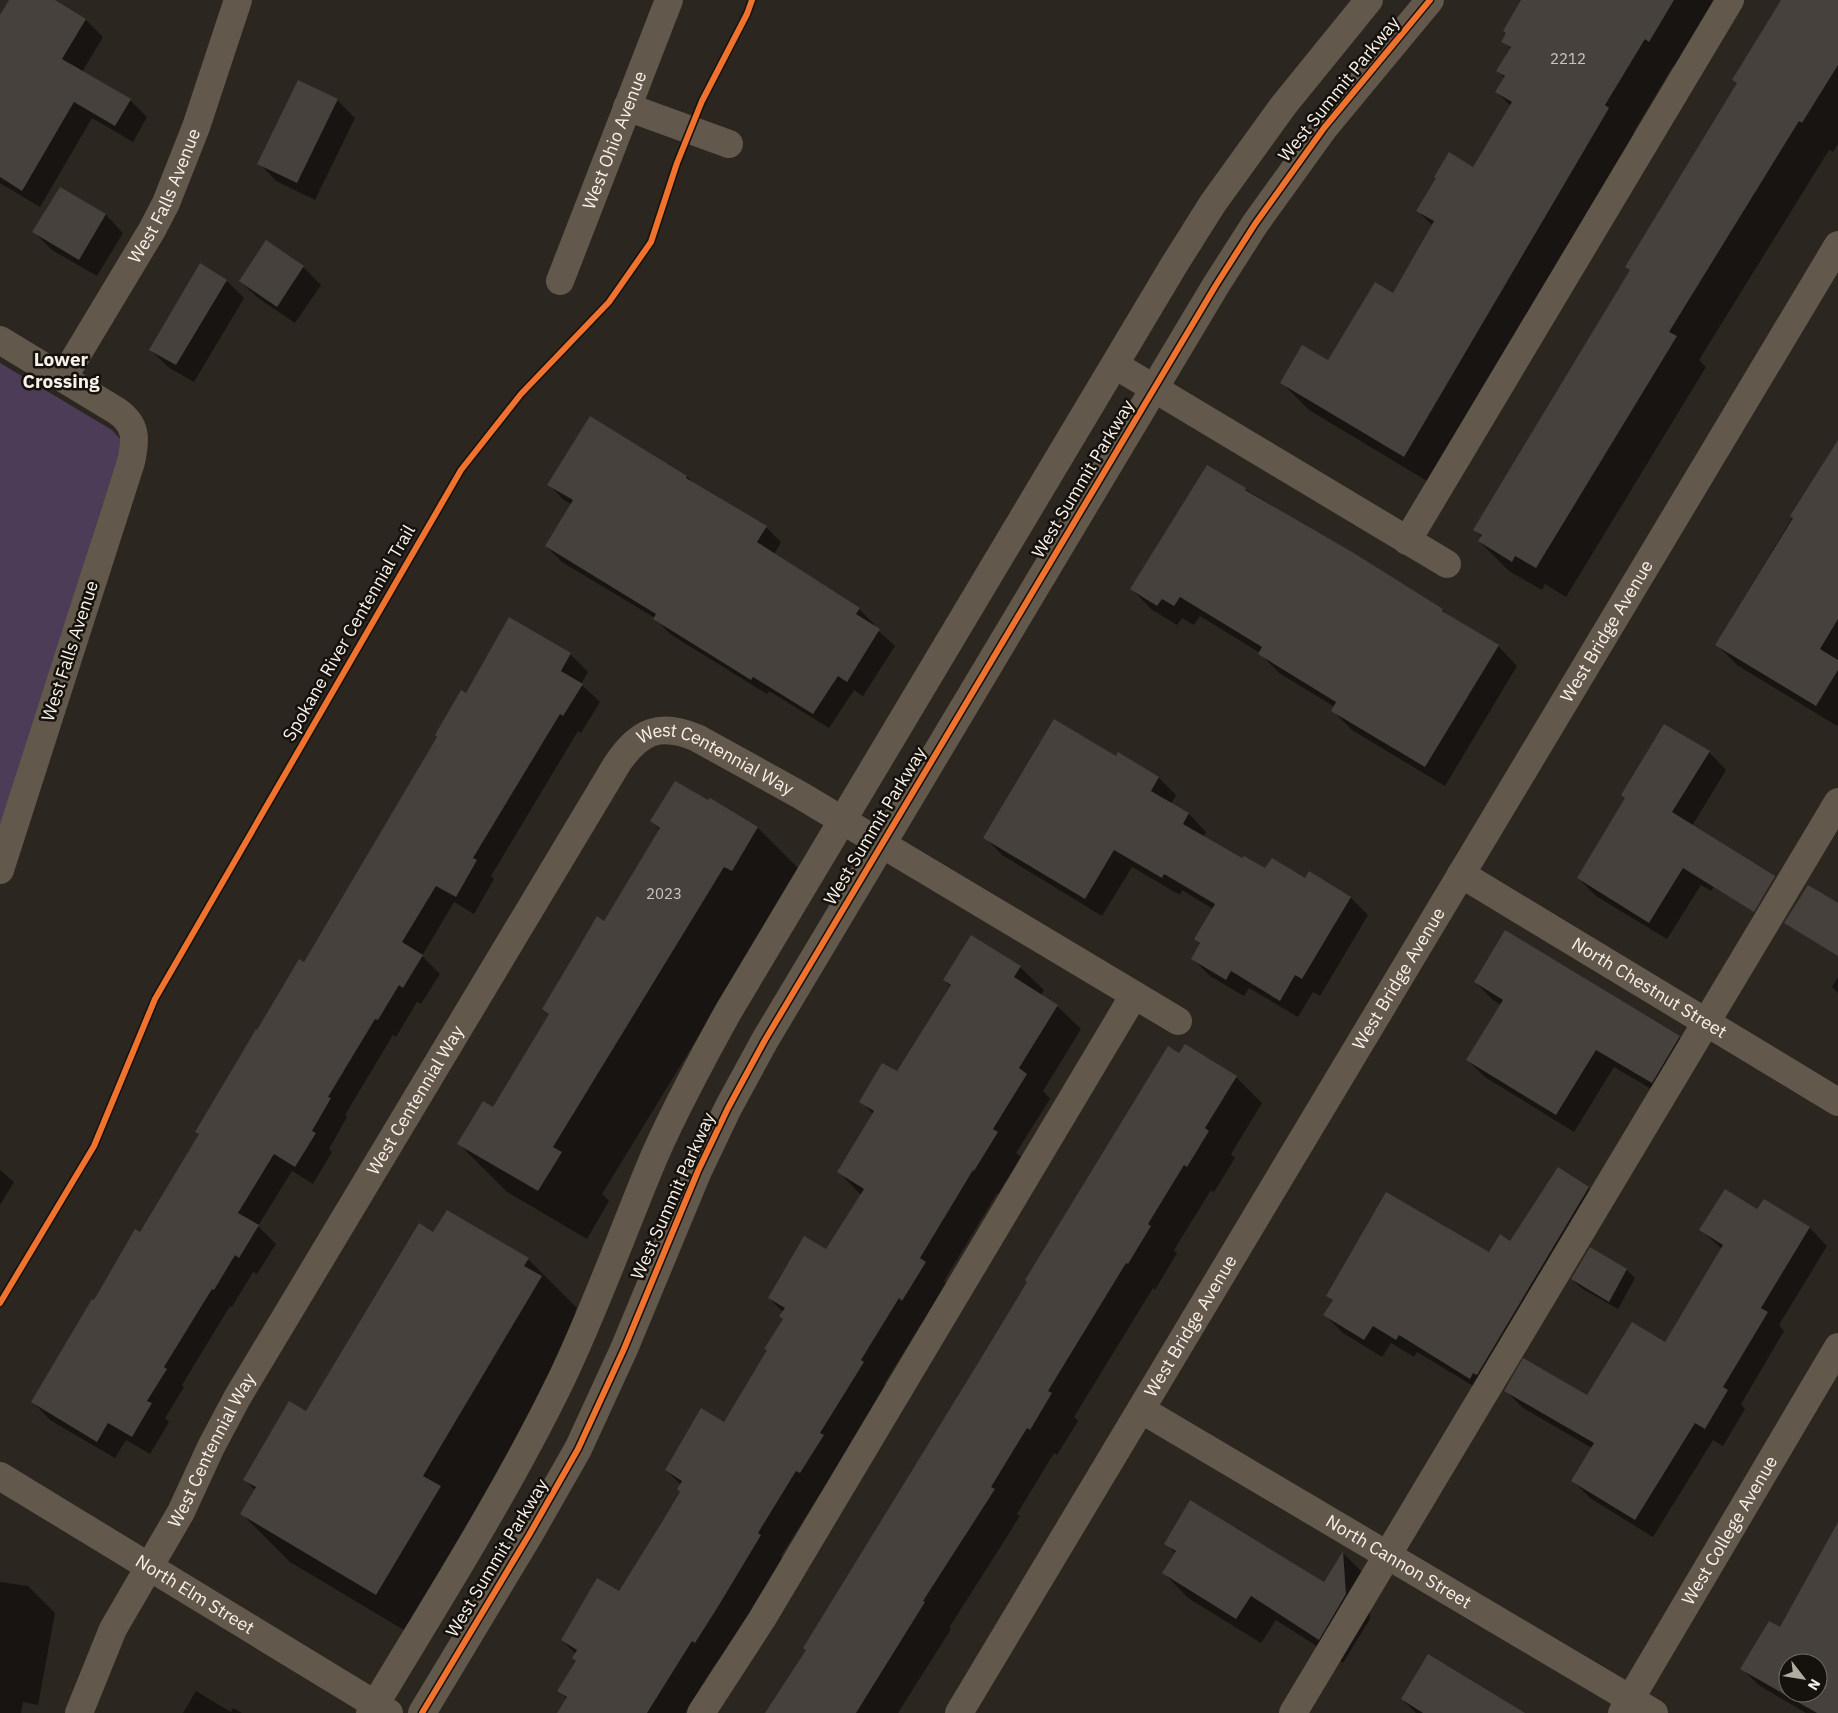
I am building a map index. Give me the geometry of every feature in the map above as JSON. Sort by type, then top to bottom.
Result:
[{"type":"street","name":"West Falls Avenue","points":[[0,870],[131,462],[134,443],[133,430],[125,417],[63,378],[152,230],[166,203],[196,127],[238,0]]},
{"type":"street","name":"West Ohio Avenue","points":[[560,281],[668,0]]},
{"type":"street","name":"West Summit Parkway","points":[[378,1710],[522,1456],[582,1333],[655,1155],[692,1078],[728,1012],[1174,265],[1249,152],[1294,91],[1369,0]]},
{"type":"street","name":"West Summit Parkway","points":[[422,1713],[529,1535],[578,1449],[624,1349],[698,1171],[728,1108],[806,970],[1216,285],[1281,187],[1330,121],[1430,0]]},
{"type":"street","points":[[1407,541],[1730,0]]},
{"type":"street","points":[[627,107],[729,144]]},
{"type":"street","name":"West Bridge Avenue","points":[[959,1713],[1838,245]]},
{"type":"street","points":[[0,340],[63,378]]},
{"type":"street","points":[[1115,365],[1446,564]]},
{"type":"street","name":"West Centennial Way","points":[[79,1713],[112,1629],[188,1500],[211,1446],[237,1398],[617,764],[630,746],[647,734],[665,729],[684,732],[783,786],[1178,1021]]},
{"type":"street","points":[[1293,1713],[1838,802]]},
{"type":"street","name":"North Chestnut Street","points":[[1460,874],[1838,1102]]},
{"type":"street","points":[[701,1713],[762,1618],[1134,995]]},
{"type":"street","name":"West College Avenue","points":[[1627,1706],[1838,1348]]},
{"type":"street","name":"North Cannon Street","points":[[1142,1410],[1386,1556],[1627,1706],[1654,1713]]},
{"type":"street","name":"North Elm Street","points":[[0,1476],[378,1710]]},
{"type":"shaded area","points":[[0,363],[112,430],[120,439],[120,453],[0,833]]},
{"type":"building","points":[[9,0],[55,0],[86,19],[62,59],[131,99],[115,126],[74,102],[22,191],[0,177],[0,15]]},
{"type":"building","points":[[1521,0],[1674,0],[1649,42],[1645,39],[1605,105],[1609,108],[1404,457],[1280,383],[1302,345],[1328,360],[1375,282],[1393,293],[1434,221],[1416,211],[1449,152],[1473,167],[1512,102],[1495,92],[1505,76],[1496,71],[1511,47],[1501,42],[1506,33],[1503,31]]},
{"type":"building","points":[[1781,0],[1838,0],[1838,65],[1802,123],[1799,121],[1669,332],[1677,336],[1536,568],[1515,556],[1512,562],[1478,541],[1482,535],[1473,530],[1630,270],[1625,267],[1737,83],[1732,80]]},
{"type":"building","points":[[298,80],[338,99],[297,183],[257,164]]},
{"type":"building","points":[[60,187],[106,214],[79,260],[32,232]]},
{"type":"building","points":[[266,240],[304,266],[277,307],[239,281]]},
{"type":"building","points":[[200,263],[227,280],[176,365],[149,350]]},
{"type":"building","points":[[590,416],[687,476],[686,478],[767,526],[757,542],[860,608],[856,614],[880,629],[847,682],[838,676],[813,714],[753,677],[751,680],[653,619],[656,614],[545,546],[573,500],[547,485]]},
{"type":"building","points":[[1838,440],[1838,619],[1820,649],[1838,660],[1838,670],[1816,706],[1715,645],[1793,518],[1790,516]]},
{"type":"building","points":[[1207,465],[1246,488],[1245,490],[1352,552],[1443,609],[1442,611],[1499,645],[1425,767],[1331,711],[1336,702],[1258,654],[1262,647],[1180,597],[1174,606],[1162,599],[1157,606],[1130,589]]},
{"type":"building","points":[[509,617],[571,653],[561,671],[583,684],[563,716],[560,714],[473,858],[477,860],[456,897],[436,886],[402,942],[423,955],[403,988],[399,985],[378,1020],[375,1019],[328,1097],[331,1098],[312,1131],[316,1133],[295,1167],[274,1154],[238,1213],[259,1225],[239,1258],[235,1255],[214,1290],[212,1289],[164,1367],[167,1369],[147,1401],[152,1403],[132,1437],[108,1423],[97,1442],[31,1402],[135,1229],[140,1232],[199,1134],[195,1132],[256,1029],[299,959],[304,962],[437,737],[435,735],[461,690],[466,693]]},
{"type":"building","points":[[1054,719],[1116,756],[1118,752],[1159,777],[1151,791],[1189,813],[1183,824],[1242,858],[1244,856],[1265,868],[1272,858],[1305,878],[1309,871],[1351,897],[1302,979],[1295,975],[1280,1001],[1231,971],[1226,980],[1191,959],[1200,943],[1194,939],[1215,904],[1164,874],[1162,878],[1114,850],[1085,899],[983,838]]},
{"type":"building","points":[[1664,724],[1710,751],[1672,812],[1775,876],[1754,912],[1683,868],[1649,923],[1577,878],[1625,798],[1621,795]]},
{"type":"building","points":[[675,781],[708,800],[710,798],[758,827],[732,871],[724,867],[553,1147],[562,1152],[538,1191],[457,1144],[483,1101],[493,1107],[549,1014],[542,1009],[597,916],[604,921],[660,828],[650,821]]},
{"type":"building","points":[[1808,885],[1838,903],[1838,956],[1784,923]]},
{"type":"building","points":[[1505,930],[1680,1036],[1652,1083],[1596,1050],[1556,1115],[1466,1060],[1503,1000],[1474,982]]},
{"type":"building","points":[[971,935],[1021,966],[1014,977],[1058,1005],[1019,1068],[1027,1074],[993,1129],[998,1132],[920,1258],[926,1262],[902,1301],[899,1298],[861,1360],[864,1362],[820,1433],[824,1435],[800,1473],[796,1471],[758,1533],[761,1535],[719,1605],[695,1643],[692,1641],[647,1713],[557,1713],[567,1697],[557,1691],[576,1661],[572,1658],[577,1650],[561,1640],[597,1578],[619,1591],[662,1522],[680,1492],[677,1489],[682,1481],[665,1470],[701,1408],[724,1422],[767,1350],[764,1349],[783,1319],[779,1316],[785,1308],[768,1298],[804,1236],[826,1249],[864,1189],[837,1172],[874,1111],[859,1102],[882,1063],[897,1071],[951,985],[943,980]]},
{"type":"building","points":[[1185,1044],[1237,1076],[1205,1128],[1209,1131],[1187,1167],[1184,1165],[1148,1224],[1151,1226],[1128,1264],[1126,1263],[1048,1391],[1052,1393],[1030,1430],[1027,1428],[991,1487],[995,1489],[923,1601],[925,1602],[856,1713],[765,1713],[806,1650],[803,1648],[983,1355],[1027,1282],[1025,1280],[1168,1046],[1179,1053]]},
{"type":"building","points":[[1558,1167],[1589,1187],[1477,1375],[1473,1373],[1470,1379],[1399,1335],[1396,1340],[1373,1326],[1364,1340],[1323,1315],[1333,1300],[1326,1296],[1386,1192],[1489,1252],[1500,1234],[1510,1241]]},
{"type":"building","points":[[1725,1189],[1757,1209],[1764,1199],[1810,1227],[1761,1308],[1768,1312],[1723,1387],[1728,1390],[1705,1429],[1695,1423],[1635,1520],[1571,1481],[1594,1443],[1504,1391],[1523,1358],[1587,1395],[1632,1322],[1665,1342],[1723,1245],[1699,1230]]},
{"type":"building","points":[[447,1210],[529,1258],[524,1266],[542,1276],[423,1476],[441,1486],[376,1595],[240,1514],[256,1487],[243,1480],[289,1401],[306,1411],[419,1223],[433,1232]]},
{"type":"building","points":[[1590,1247],[1627,1269],[1609,1302],[1571,1279]]},
{"type":"building","points":[[1190,1500],[1324,1582],[1343,1551],[1346,1594],[1319,1640],[1251,1596],[1236,1619],[1162,1573],[1176,1551],[1164,1544]]},
{"type":"building","points":[[1838,1522],[1838,1713],[1817,1713],[1800,1703],[1828,1703],[1828,1653],[1778,1653],[1778,1691],[1740,1669],[1769,1621],[1780,1627]]},
{"type":"building","points":[[1428,1654],[1525,1713],[1423,1713],[1401,1699]]},
{"type":"cycle path","name":"Spokane River Centennial Trail","points":[[0,1303],[94,1146],[155,999],[461,470],[521,394],[609,302],[651,242],[677,163],[702,101],[747,14],[752,0]]},
{"type":"cycle path","points":[[422,1713],[529,1535],[578,1449],[624,1349],[698,1171],[728,1108],[765,1040],[1216,285],[1255,224],[1324,128],[1430,0]]},
{"type":"district","name":"Lower Crossing","points":[[61,370]]}]
